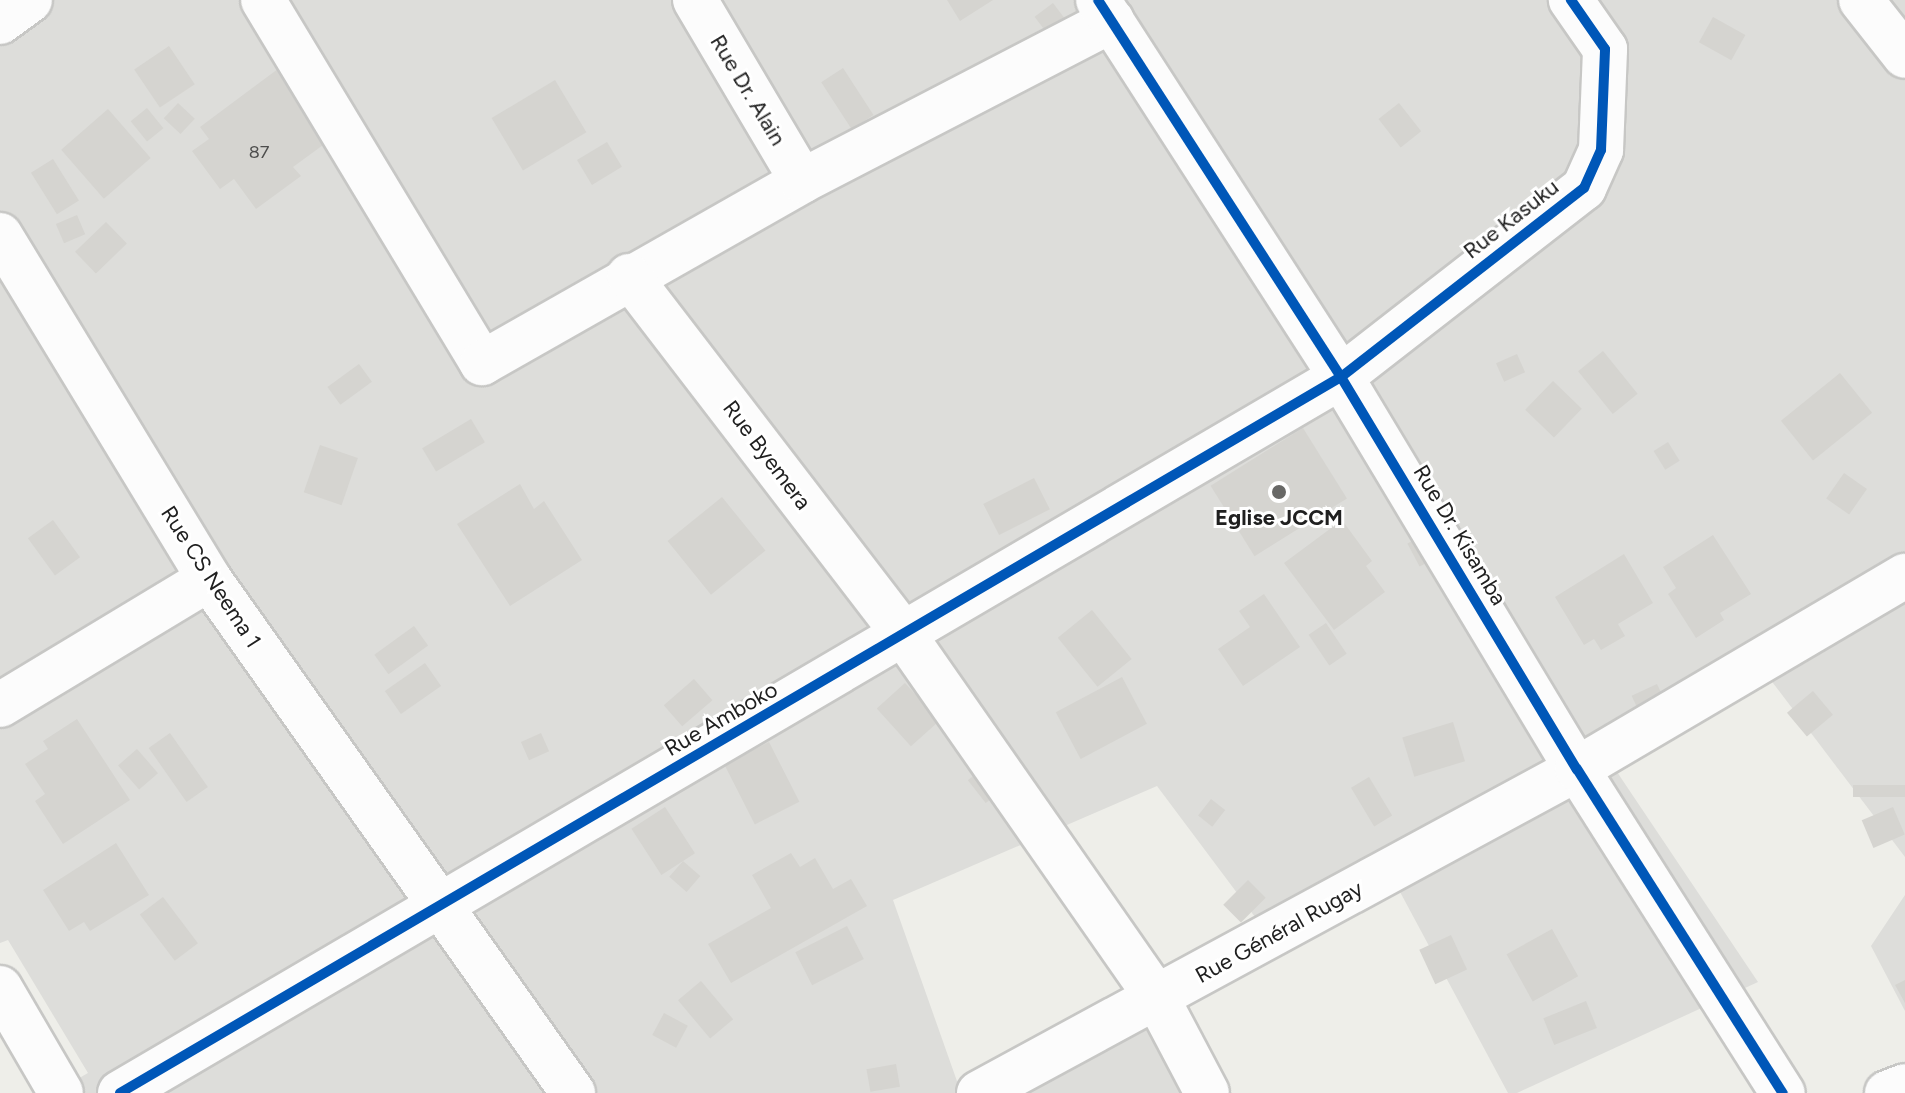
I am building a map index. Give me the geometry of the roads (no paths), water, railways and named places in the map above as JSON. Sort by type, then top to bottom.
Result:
[{"type":"street","points":[[0,22],[30,0]]},
{"type":"street","points":[[263,0],[482,363],[629,276],[1105,10]]},
{"type":"street","name":"Rue Dr. Alain","points":[[695,0],[802,181]]},
{"type":"street","name":"Rue Kasuku","points":[[1341,377],[1584,188],[1601,150],[1605,49],[1571,0]]},
{"type":"street","points":[[1861,0],[1905,56]]},
{"type":"street","name":"Rue Dr. Kisamba","points":[[1105,10],[1341,377],[1577,769],[1783,1093]]},
{"type":"street","name":"Rue CS Neema 1","points":[[0,235],[209,579],[573,1093]]},
{"type":"street","name":"Rue Byemera","points":[[629,276],[904,635],[1157,998],[1207,1093]]},
{"type":"street","name":"Rue Amboko","points":[[120,1093],[442,907],[1341,377]]},
{"type":"street","name":"Rue Général Rugay","points":[[979,1093],[1577,769],[1905,576]]},
{"type":"street","points":[[0,705],[209,579]]},
{"type":"street","points":[[0,988],[61,1093]]},
{"type":"street","points":[[1887,1093],[1905,1086]]},
{"type":"place","name":"Eglise JCCM","points":[[1279,492]]}]
